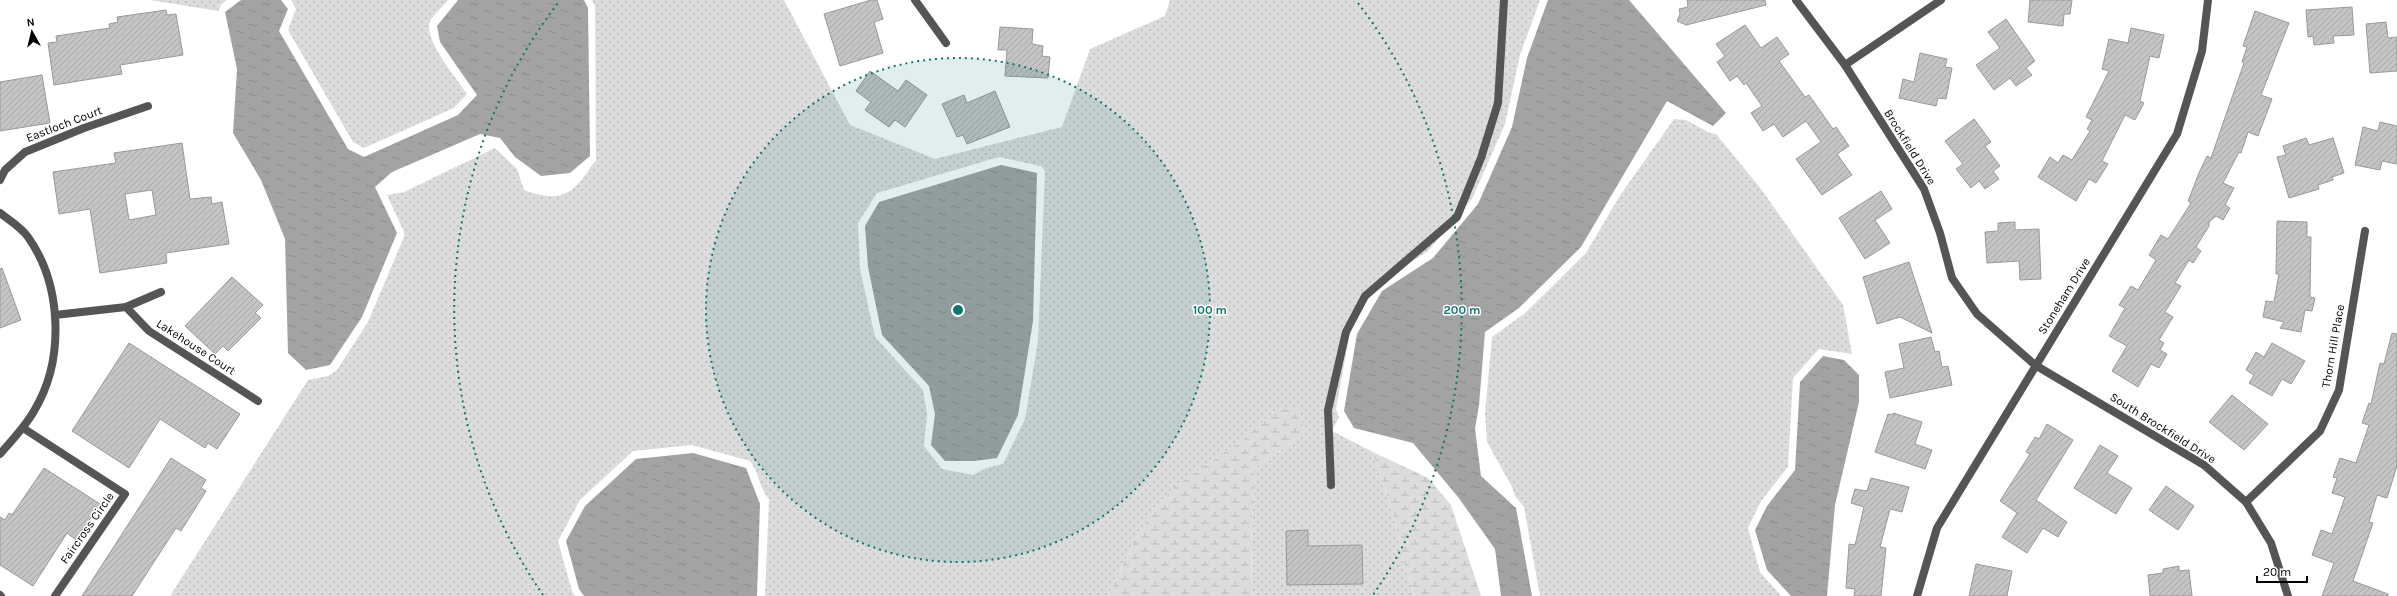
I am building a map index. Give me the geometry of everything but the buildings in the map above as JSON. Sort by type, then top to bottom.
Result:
[{"type":"street","points":[[915,0],[946,43]]},
{"type":"street","points":[[1332,485],[1328,410],[1346,332],[1365,296],[1457,217],[1481,158],[1498,103],[1504,0]]},
{"type":"street","name":"Brockfield Drive","points":[[1796,0],[1845,65],[1924,189],[1940,233],[1952,278],[1977,314],[2035,365]]},
{"type":"street","points":[[1845,65],[1941,0]]},
{"type":"street","name":"Stoneham Drive","points":[[1917,596],[1937,528],[2177,134],[2202,51],[2208,0]]},
{"type":"street","name":"Eastloch Court","points":[[0,180],[5,170],[25,152],[84,128],[148,106]]},
{"type":"street","points":[[0,213],[27,236],[48,274],[54,315],[54,355],[50,374],[35,410],[23,428],[0,454]]},
{"type":"street","name":"Thorn Hill Place","points":[[2246,502],[2320,431],[2339,390],[2365,231]]},
{"type":"street","points":[[54,315],[126,307],[161,292]]},
{"type":"street","name":"Lakehouse Court","points":[[126,307],[149,331],[258,401]]},
{"type":"street","name":"South Brockfield Drive","points":[[2035,365],[2204,465],[2246,502],[2271,543],[2288,596]]},
{"type":"street","name":"Faircross Circle","points":[[23,428],[125,494],[55,596]]},
{"type":"green space","points":[[150,0],[227,0],[221,5],[218,11]]},
{"type":"green space","points":[[291,0],[448,0],[430,21],[429,28],[431,38],[442,59],[467,94],[454,108],[364,148],[353,142],[288,30],[296,9]]},
{"type":"green space","points":[[592,0],[784,0],[850,125],[935,159],[1062,127],[1090,49],[1165,16],[1170,0],[1540,0],[1520,55],[1505,124],[1472,199],[1428,251],[1375,286],[1350,332],[1336,409],[1339,417],[1332,431],[1373,452],[1394,517],[1405,568],[1415,596],[1252,596],[1251,545],[1255,468],[1305,433],[1298,409],[1277,409],[1244,439],[1175,486],[1139,532],[1108,596],[765,596],[769,499],[763,490],[753,465],[750,461],[692,445],[633,451],[580,500],[558,541],[572,591],[575,596],[170,596],[308,380],[328,376],[337,370],[368,322],[404,237],[404,232],[387,195],[404,192],[495,148],[517,169],[524,190],[548,196],[556,196],[570,191],[585,176],[596,161],[595,6]],"holes":[[[999,157],[1041,166],[1045,171],[1038,341],[1025,419],[1003,464],[986,468],[973,475],[942,469],[924,446],[927,414],[923,390],[875,337],[860,269],[858,223],[877,193]]]},
{"type":"green space","points":[[1674,119],[1686,120],[1710,133],[1716,134],[1761,189],[1843,305],[1852,354],[1819,349],[1793,378],[1788,467],[1761,501],[1748,528],[1760,572],[1781,596],[1540,596],[1524,507],[1515,496],[1512,487],[1487,442],[1485,413],[1492,337],[1524,314],[1586,253],[1619,197]]},
{"type":"green space","points":[[1277,409],[1298,409],[1305,433],[1255,468],[1251,545],[1252,596],[1108,596],[1139,532],[1175,486],[1244,439]]},
{"type":"green space","points":[[1373,452],[1428,478],[1451,505],[1481,596],[1415,596],[1405,568],[1394,517]]},
{"type":"water","points":[[241,0],[281,0],[288,9],[279,31],[348,149],[364,157],[458,115],[477,95],[440,42],[437,26],[458,0],[584,0],[588,8],[590,156],[570,173],[541,176],[515,157],[500,138],[480,134],[392,172],[375,187],[397,233],[362,317],[330,365],[306,370],[288,353],[285,239],[261,180],[233,133],[237,69],[225,12]]},
{"type":"water","points":[[1548,0],[1629,0],[1726,113],[1713,126],[1667,101],[1581,247],[1519,308],[1485,332],[1479,405],[1475,429],[1481,476],[1516,508],[1532,596],[1501,596],[1495,549],[1458,497],[1413,443],[1354,428],[1344,411],[1357,334],[1382,291],[1433,258],[1478,204],[1512,127],[1527,58]]},
{"type":"water","points":[[1001,165],[1037,173],[1033,321],[1018,415],[997,458],[974,461],[945,461],[931,445],[935,414],[929,386],[882,335],[868,267],[865,226],[879,202]]},
{"type":"water","points":[[1823,356],[1844,360],[1859,375],[1859,402],[1835,505],[1827,596],[1791,596],[1767,570],[1755,530],[1767,506],[1795,470],[1800,382]]},
{"type":"water","points":[[693,453],[746,468],[760,504],[757,596],[584,596],[579,589],[566,541],[585,506],[636,459]]}]
